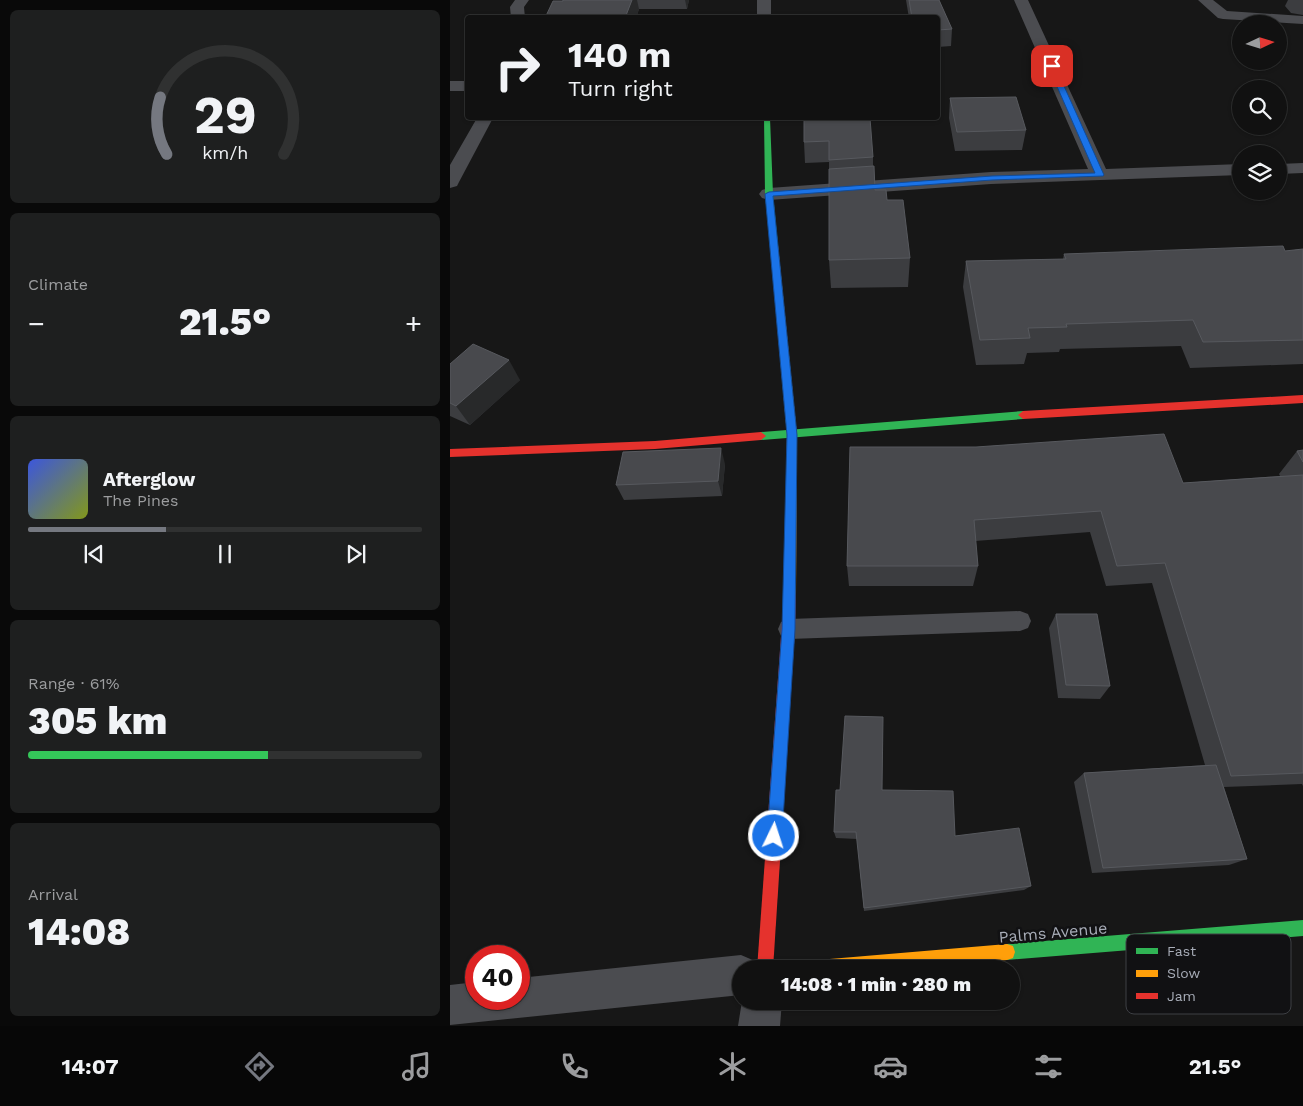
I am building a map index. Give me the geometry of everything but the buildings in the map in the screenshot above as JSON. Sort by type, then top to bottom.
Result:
[{"type":"street","points":[[518,15],[517,7],[522,0]]},
{"type":"street","points":[[764,0],[764,15]]},
{"type":"street","points":[[1021,0],[1100,175]]},
{"type":"street","points":[[1205,0],[1223,15],[1303,20]]},
{"type":"street","points":[[450,86],[465,86]]},
{"type":"street","points":[[450,182],[485,120]]},
{"type":"street","points":[[766,960],[789,629],[792,435],[769,194],[767,120]]},
{"type":"street","points":[[1287,169],[1303,168]]},
{"type":"street","points":[[769,194],[992,178],[1232,170]]},
{"type":"street","points":[[450,453],[655,445],[1053,413],[1303,399]]},
{"type":"street","name":"Palms Avenue","points":[[1230,934],[1303,928]]},
{"type":"street","name":"Palms Avenue","points":[[915,960],[1126,943]]},
{"type":"street","points":[[530,997],[732,976]]},
{"type":"street","points":[[450,1005],[465,1004]]},
{"type":"street","points":[[759,1026],[761,1010]]},
{"type":"lane","points":[[789,629],[1020,621]]},
{"type":"traffic: fast","points":[[767,120],[769,194],[774,245]]},
{"type":"traffic: fast","points":[[761,436],[1023,415]]},
{"type":"traffic: fast","points":[[1229,934],[1303,928]]},
{"type":"traffic: fast","points":[[1007,952],[1126,942]]},
{"type":"traffic: slow","points":[[774,245],[792,435],[790,595]]},
{"type":"traffic: slow","points":[[912,960],[1007,952]]},
{"type":"traffic: jam","points":[[1023,415],[1303,399]]},
{"type":"traffic: jam","points":[[450,453],[655,445],[761,436]]},
{"type":"traffic: jam","points":[[766,960],[790,595]]},
{"type":"route","points":[[774,836],[789,629],[792,435],[769,194],[992,178],[1100,175],[1052,66]]}]
